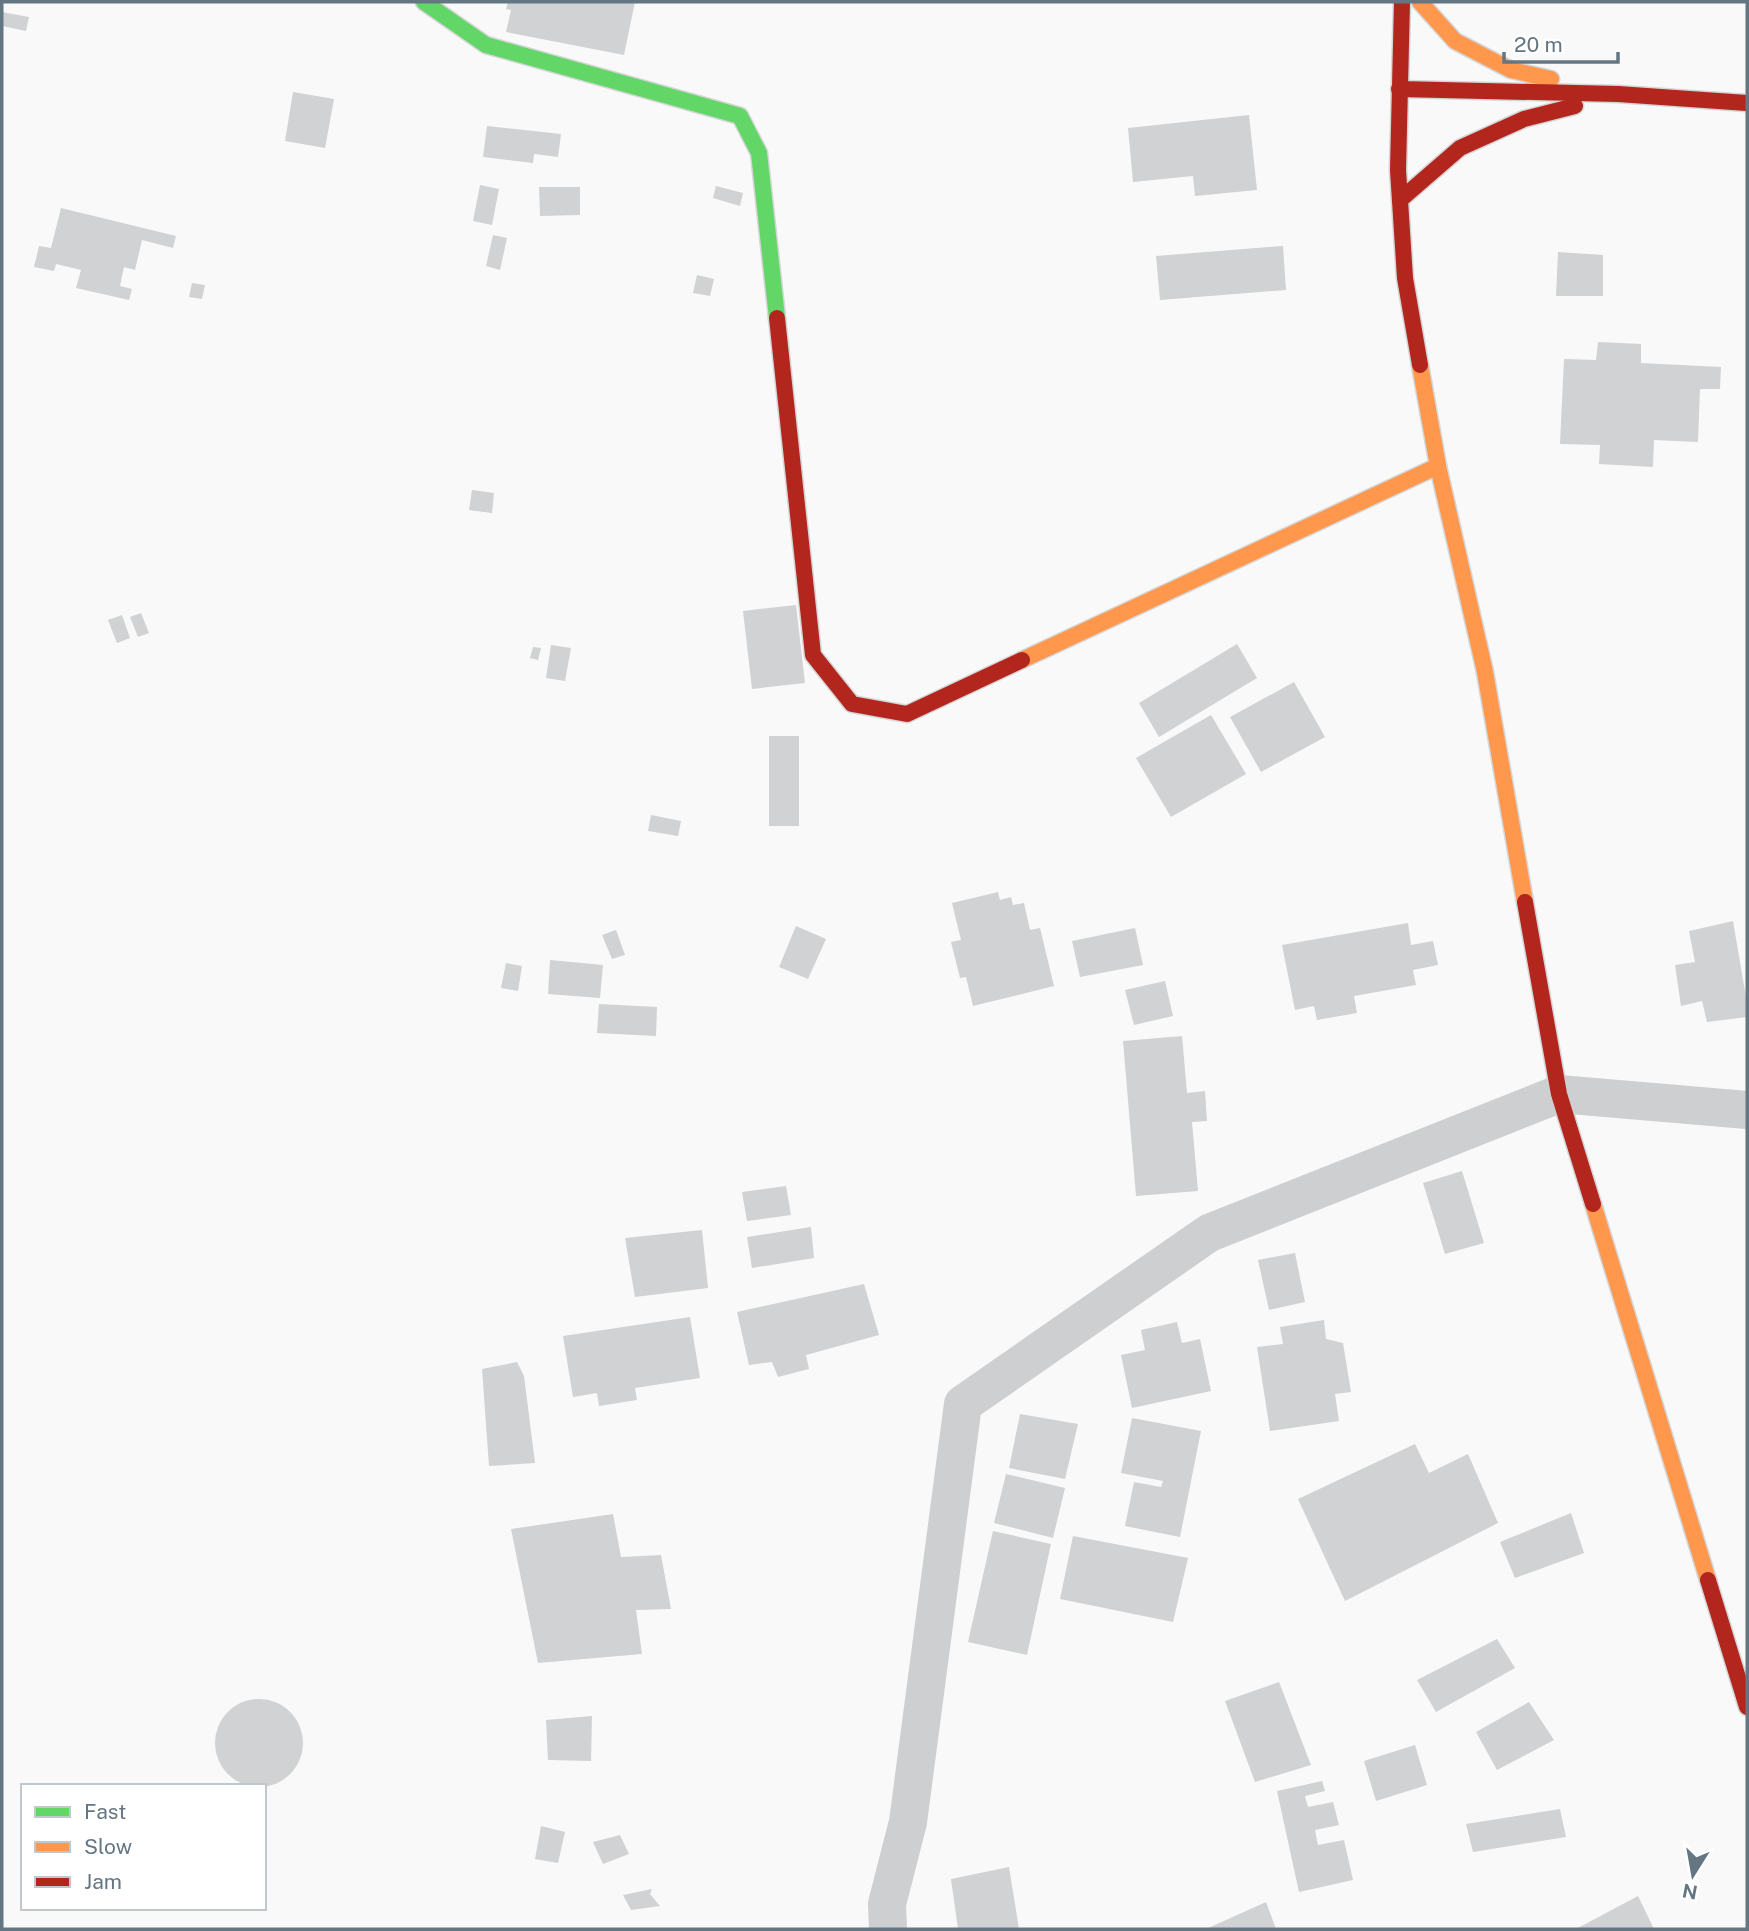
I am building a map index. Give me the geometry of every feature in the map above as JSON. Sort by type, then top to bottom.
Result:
[{"type":"main road","points":[[424,2],[486,45],[740,116],[760,153],[813,655],[852,704],[907,714],[1438,466]]},
{"type":"main road","points":[[1402,2],[1398,170],[1405,278],[1438,466],[1485,672],[1559,1094],[1747,1707]]},
{"type":"main road","points":[[1420,2],[1455,41],[1511,70],[1618,94]]},
{"type":"main road","points":[[1399,89],[1618,94],[1747,103]]},
{"type":"main road","points":[[1400,200],[1460,148],[1524,119],[1618,94]]},
{"type":"street","points":[[887,1929],[887,1904],[908,1822],[964,1404],[1209,1233],[1559,1094],[1747,1110]]},
{"type":"building","points":[[508,2],[635,2],[624,55],[506,32],[511,10],[506,9]]},
{"type":"building","points":[[2,12],[29,17],[26,31],[2,26]]},
{"type":"building","points":[[293,92],[334,99],[325,148],[285,141]]},
{"type":"building","points":[[1249,115],[1257,190],[1195,196],[1193,176],[1133,182],[1128,128]]},
{"type":"building","points":[[487,126],[561,134],[558,157],[534,154],[533,163],[483,157]]},
{"type":"building","points":[[480,185],[499,189],[492,225],[473,221]]},
{"type":"building","points":[[716,186],[743,193],[740,206],[713,198]]},
{"type":"building","points":[[539,187],[580,187],[580,215],[540,216]]},
{"type":"building","points":[[61,208],[176,236],[173,248],[142,240],[135,270],[124,267],[120,286],[132,289],[129,300],[76,288],[81,270],[56,264],[54,271],[34,267],[39,246],[51,248]]},
{"type":"building","points":[[493,235],[507,238],[500,270],[486,266]]},
{"type":"building","points":[[1283,246],[1286,290],[1160,300],[1156,256]]},
{"type":"building","points":[[1558,252],[1603,255],[1603,296],[1556,296]]},
{"type":"building","points":[[697,275],[714,279],[710,296],[693,293]]},
{"type":"building","points":[[192,283],[205,285],[202,299],[189,297]]},
{"type":"building","points":[[1598,342],[1641,344],[1641,363],[1721,367],[1720,389],[1700,389],[1698,442],[1654,440],[1653,467],[1599,464],[1600,445],[1560,444],[1564,359],[1596,360]]},
{"type":"building","points":[[472,490],[494,493],[492,513],[469,510]]},
{"type":"building","points":[[796,605],[805,683],[752,689],[743,611]]},
{"type":"building","points":[[141,613],[149,633],[138,637],[130,617]]},
{"type":"building","points":[[122,615],[130,638],[117,643],[108,620]]},
{"type":"building","points":[[1237,644],[1257,678],[1159,737],[1139,703]]},
{"type":"building","points":[[551,645],[571,648],[565,681],[546,678]]},
{"type":"building","points":[[533,647],[541,648],[538,660],[530,658]]},
{"type":"building","points":[[1294,682],[1325,737],[1261,772],[1230,717]]},
{"type":"building","points":[[1211,715],[1246,774],[1171,817],[1136,758]]},
{"type":"building","points":[[769,736],[799,736],[799,826],[769,826]]},
{"type":"building","points":[[651,815],[681,821],[678,836],[648,831]]},
{"type":"building","points":[[998,892],[1000,900],[1011,897],[1013,905],[1024,903],[1030,930],[1040,928],[1054,986],[973,1006],[966,977],[960,978],[951,942],[961,940],[952,903]]},
{"type":"building","points":[[1733,921],[1747,1017],[1707,1022],[1702,1001],[1681,1006],[1675,965],[1695,962],[1689,931]]},
{"type":"building","points":[[1408,923],[1411,945],[1433,941],[1438,965],[1413,970],[1416,985],[1354,996],[1357,1013],[1317,1020],[1314,1006],[1295,1010],[1282,945]]},
{"type":"building","points":[[796,926],[826,939],[808,979],[779,967]]},
{"type":"building","points":[[1135,928],[1143,965],[1080,977],[1072,941]]},
{"type":"building","points":[[616,930],[625,955],[612,959],[602,935]]},
{"type":"building","points":[[550,960],[603,965],[600,998],[548,994]]},
{"type":"building","points":[[506,963],[522,966],[518,991],[501,988]]},
{"type":"building","points":[[1165,981],[1173,1016],[1134,1025],[1125,990]]},
{"type":"building","points":[[599,1004],[657,1007],[656,1036],[597,1033]]},
{"type":"building","points":[[1182,1036],[1187,1093],[1205,1091],[1207,1121],[1192,1122],[1198,1191],[1136,1196],[1123,1041]]},
{"type":"building","points":[[1462,1171],[1484,1243],[1445,1254],[1423,1183]]},
{"type":"building","points":[[786,1186],[791,1215],[747,1221],[742,1192]]},
{"type":"building","points":[[811,1227],[814,1258],[752,1268],[747,1237]]},
{"type":"building","points":[[702,1230],[708,1288],[635,1297],[625,1238]]},
{"type":"building","points":[[1295,1253],[1305,1302],[1269,1310],[1258,1260]]},
{"type":"building","points":[[864,1284],[879,1335],[806,1355],[809,1369],[778,1377],[772,1362],[749,1365],[737,1312]]},
{"type":"building","points":[[690,1317],[700,1378],[635,1388],[637,1400],[599,1406],[597,1393],[573,1397],[563,1336]]},
{"type":"building","points":[[1324,1320],[1326,1339],[1343,1343],[1351,1392],[1335,1394],[1339,1421],[1270,1431],[1257,1347],[1283,1344],[1280,1327]]},
{"type":"building","points":[[1177,1322],[1182,1343],[1200,1339],[1211,1391],[1132,1408],[1121,1355],[1145,1350],[1141,1330]]},
{"type":"building","points":[[517,1362],[524,1376],[535,1463],[489,1466],[482,1369]]},
{"type":"building","points":[[1020,1414],[1078,1424],[1065,1479],[1009,1468]]},
{"type":"building","points":[[1132,1418],[1201,1431],[1180,1537],[1125,1526],[1134,1482],[1161,1487],[1163,1481],[1121,1473]]},
{"type":"building","points":[[1415,1444],[1429,1473],[1468,1454],[1498,1523],[1345,1601],[1298,1499]]},
{"type":"building","points":[[1006,1474],[1065,1488],[1053,1538],[994,1523]]},
{"type":"building","points":[[1571,1513],[1584,1553],[1515,1578],[1500,1542]]},
{"type":"building","points":[[613,1514],[621,1557],[661,1555],[671,1609],[636,1610],[642,1654],[538,1663],[511,1529]]},
{"type":"building","points":[[993,1531],[1051,1544],[1027,1655],[968,1642]]},
{"type":"building","points":[[1073,1536],[1188,1558],[1173,1622],[1060,1599]]},
{"type":"building","points":[[1497,1639],[1515,1668],[1436,1712],[1417,1680]]},
{"type":"building","points":[[1279,1682],[1311,1765],[1255,1782],[1225,1701]]},
{"type":"building","points":[[259,1699],[276,1702],[296,1719],[302,1734],[300,1760],[290,1774],[276,1784],[266,1786],[266,1784],[242,1784],[228,1774],[218,1760],[215,1743],[218,1726],[228,1712],[242,1702]]},
{"type":"building","points":[[1529,1702],[1554,1740],[1497,1770],[1476,1732]]},
{"type":"building","points":[[592,1716],[591,1761],[548,1760],[546,1720]]},
{"type":"building","points":[[1415,1745],[1427,1785],[1376,1801],[1364,1761]]},
{"type":"building","points":[[1322,1781],[1325,1791],[1305,1796],[1308,1807],[1333,1802],[1339,1825],[1315,1830],[1318,1845],[1344,1840],[1353,1880],[1299,1892],[1277,1791]]},
{"type":"building","points":[[1560,1809],[1566,1837],[1473,1852],[1466,1824]]},
{"type":"building","points":[[541,1826],[565,1832],[558,1863],[535,1859]]},
{"type":"building","points":[[620,1835],[629,1854],[603,1864],[593,1842]]},
{"type":"building","points":[[1009,1867],[1019,1929],[958,1929],[951,1879]]},
{"type":"building","points":[[652,1889],[650,1894],[660,1906],[631,1910],[623,1895]]},
{"type":"building","points":[[1638,1896],[1654,1929],[1576,1929]]},
{"type":"building","points":[[1266,1902],[1276,1929],[1206,1929]]},
{"type":"traffic: fast","points":[[424,2],[486,45],[740,116],[759,153],[777,318]]},
{"type":"traffic: slow","points":[[1420,2],[1455,41],[1511,70],[1551,79]]},
{"type":"traffic: slow","points":[[1420,365],[1438,466],[1485,672],[1525,902]]},
{"type":"traffic: slow","points":[[1022,660],[1438,466]]},
{"type":"traffic: slow","points":[[1593,1204],[1708,1580]]},
{"type":"traffic: jam","points":[[1402,2],[1398,170],[1405,278],[1420,365]]},
{"type":"traffic: jam","points":[[1399,89],[1618,94],[1747,103]]},
{"type":"traffic: jam","points":[[1400,200],[1460,148],[1524,119],[1575,106]]},
{"type":"traffic: jam","points":[[777,318],[813,655],[852,704],[907,714],[1022,660]]},
{"type":"traffic: jam","points":[[1525,902],[1559,1094],[1593,1204]]},
{"type":"traffic: jam","points":[[1708,1580],[1747,1707]]}]
